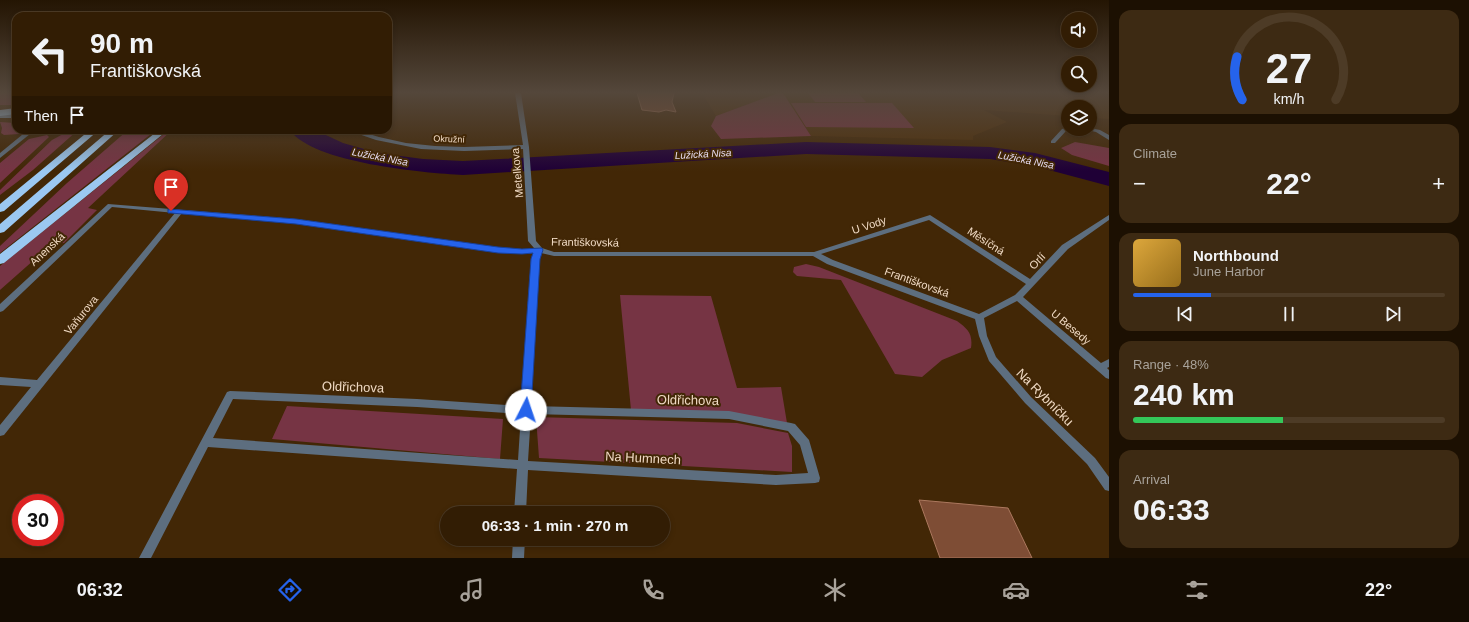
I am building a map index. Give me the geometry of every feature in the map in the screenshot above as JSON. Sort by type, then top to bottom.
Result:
[{"type":"highway","points":[[0,209],[90,134]]},
{"type":"highway","points":[[0,230],[110,134]]},
{"type":"highway","points":[[0,260],[159,134]]},
{"type":"street","name":"Metelkova","points":[[522,119],[527,157],[532,241],[539,250]]},
{"type":"street","points":[[1097,131],[1109,138]]},
{"type":"street","points":[[0,156],[27,134]]},
{"type":"street","name":"Okružní","points":[[364,134],[421,147],[464,149],[516,146],[526,147]]},
{"type":"street","points":[[1054,142],[1061,134]]},
{"type":"street","name":"Františkovská","points":[[110,205],[296,221],[498,250],[522,252],[539,250],[554,254],[814,254],[830,262],[979,317]]},
{"type":"street","name":"Anenská","points":[[0,309],[110,205]]},
{"type":"street","name":"Vaňurova","points":[[0,432],[180,212]]},
{"type":"street","name":"Měsíčná","points":[[930,217],[1031,283]]},
{"type":"street","name":"U Vody","points":[[814,254],[930,217]]},
{"type":"street","name":"Orlí","points":[[979,317],[1018,297],[1065,247],[1109,217]]},
{"type":"street","points":[[520,506],[535,259],[539,250]]},
{"type":"street","name":"U Besedy","points":[[1018,297],[1105,365],[1109,375]]},
{"type":"street","name":"Na Rybníčku","points":[[979,317],[983,336],[992,359],[1023,395],[1091,460],[1109,486]]},
{"type":"street","points":[[0,381],[39,384]]},
{"type":"street","name":"Oldřichova","points":[[145,558],[207,442],[230,395],[417,403],[526,410],[729,415],[790,427],[805,443],[815,478]]},
{"type":"street","points":[[207,442],[523,465]]},
{"type":"street","name":"Na Humnech","points":[[523,465],[776,480],[815,478]]},
{"type":"street","points":[[518,558],[519,546]]},
{"type":"shaded area","points":[[714,119],[800,119],[811,136],[721,139],[711,126]]},
{"type":"shaded area","points":[[800,119],[1001,119],[1007,122],[973,136],[973,140],[811,136]]},
{"type":"shaded area","points":[[801,119],[906,119],[914,128],[806,127]]},
{"type":"shaded area","points":[[0,122],[12,123],[12,134],[19,134],[4,135],[1,133],[2,128]]},
{"type":"shaded area","points":[[63,134],[74,134],[33,170],[0,195],[0,190],[52,140]]},
{"type":"shaded area","points":[[123,134],[151,134],[0,253],[0,246],[67,183]]},
{"type":"shaded area","points":[[164,134],[168,134],[88,208],[97,210],[64,243],[52,244],[0,290],[0,266]]},
{"type":"shaded area","points":[[47,135],[49,137],[0,183],[0,163],[29,139]]},
{"type":"shaded area","points":[[1075,142],[1109,148],[1109,166],[1072,155],[1061,148]]},
{"type":"shaded area","points":[[806,264],[819,267],[957,321],[969,332],[971,348],[942,360],[922,377],[895,374],[841,280],[797,276],[793,272],[794,267]]},
{"type":"shaded area","points":[[620,295],[711,296],[737,388],[781,387],[787,423],[631,410]]},
{"type":"shaded area","points":[[287,406],[503,419],[500,459],[272,439]]},
{"type":"shaded area","points":[[536,417],[737,423],[788,433],[792,446],[792,472],[539,458]]},
{"type":"building","points":[[919,500],[1008,508],[1032,558],[940,558]]},
{"type":"waterway","name":"Lužická Nisa","points":[[307,134],[336,148],[356,154],[401,163],[444,167],[463,168],[806,148],[990,153],[1035,160],[1109,179]]},
{"type":"route","points":[[171,211],[296,221],[498,250],[522,252],[539,250],[535,259],[526,410]]}]
